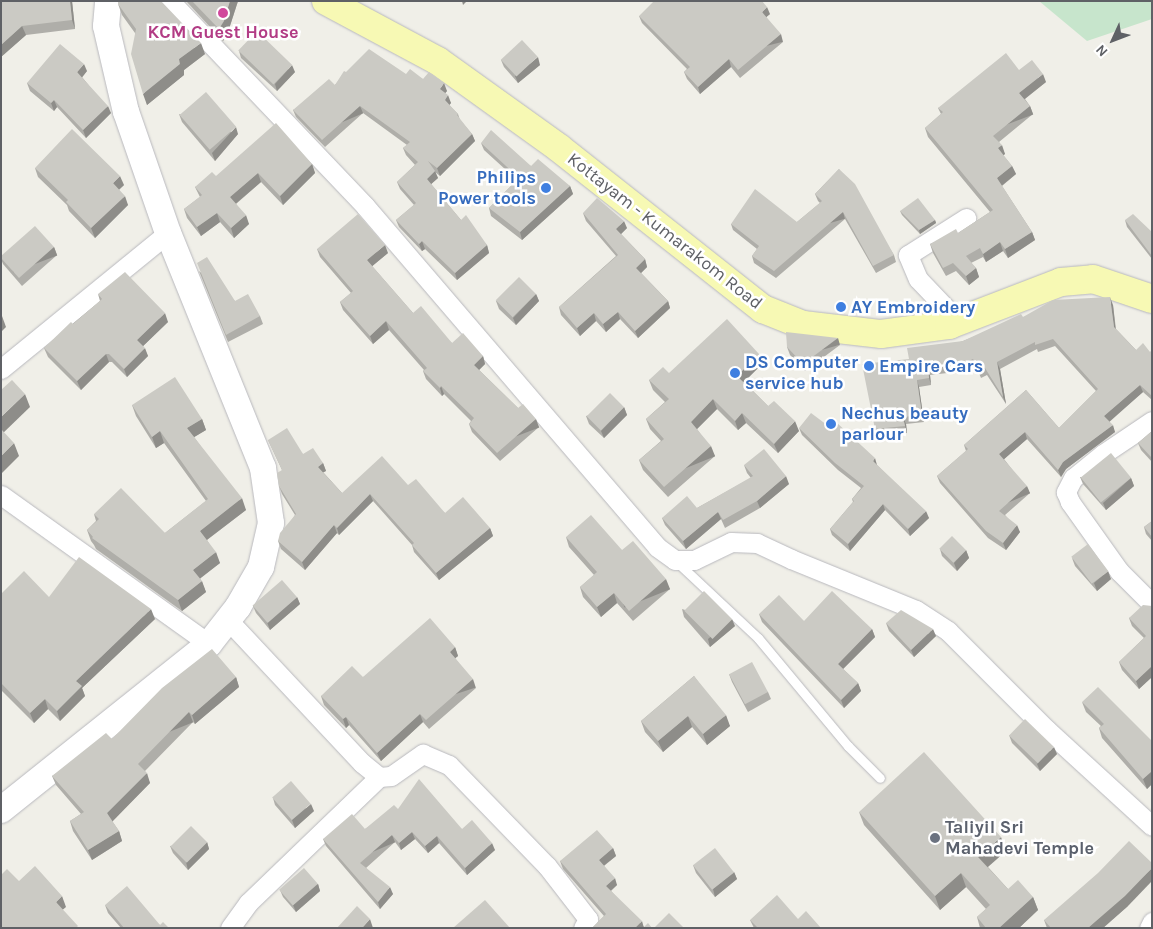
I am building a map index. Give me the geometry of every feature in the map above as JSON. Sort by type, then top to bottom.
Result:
[{"type":"main road","points":[[1,810],[209,644],[238,607],[261,567],[271,522],[263,468],[168,233],[126,112],[106,26],[108,1]]},
{"type":"main road","name":"Kottayam - Kumarakom Road","points":[[326,1],[438,61],[560,148],[763,309],[804,325],[881,334],[949,325],[1061,282],[1093,279],[1152,299]]},
{"type":"street","points":[[170,1],[365,206],[657,547],[675,560],[694,560],[731,542],[758,543],[791,559],[916,610],[948,631],[1046,730],[1152,826]]},
{"type":"street","points":[[959,322],[918,279],[908,255],[966,218]]},
{"type":"street","points":[[1,369],[168,233]]},
{"type":"street","points":[[1152,421],[1103,454],[1073,478],[1066,492],[1070,502],[1119,571],[1152,604]]},
{"type":"street","points":[[1,495],[209,644]]},
{"type":"street","points":[[228,620],[362,764],[379,778]]},
{"type":"street","points":[[230,928],[248,903],[379,778],[391,776],[423,754],[449,765],[567,889],[588,919],[583,928]]},
{"type":"street","points":[[1149,928],[1152,922]]},
{"type":"lane","points":[[675,560],[758,638],[848,746],[880,778]]},
{"type":"green space","points":[[1039,1],[1152,1],[1152,19],[1087,41]]},
{"type":"building","points":[[1,1],[70,1],[72,20],[22,26],[1,45]]},
{"type":"building","points":[[118,1],[161,1],[201,43],[179,59],[180,64],[143,94],[131,54],[136,29],[118,4]]},
{"type":"building","points":[[192,1],[230,1],[224,21],[219,29]]},
{"type":"building","points":[[654,1],[762,1],[767,7],[762,12],[781,34],[738,70],[729,59],[698,87],[684,72],[690,67],[639,16]]},
{"type":"building","points":[[257,31],[292,65],[273,84],[238,50]]},
{"type":"building","points":[[522,40],[538,57],[516,77],[501,60]]},
{"type":"building","points":[[60,44],[84,64],[77,72],[108,106],[83,130],[54,100],[51,103],[27,83]]},
{"type":"building","points":[[369,49],[406,74],[410,69],[423,79],[429,72],[444,83],[440,89],[448,95],[445,100],[472,134],[437,168],[428,161],[435,171],[427,179],[461,220],[466,215],[487,245],[455,273],[422,241],[419,244],[396,220],[416,203],[397,182],[418,162],[403,148],[410,142],[360,106],[322,140],[293,110],[329,79],[335,85],[344,71],[346,72]]},
{"type":"building","points":[[1006,53],[1019,70],[1032,60],[1043,74],[1019,93],[1030,106],[993,136],[1002,145],[998,148],[1012,166],[997,178],[1032,232],[1005,249],[1000,242],[983,254],[980,248],[966,256],[976,268],[966,276],[953,263],[943,268],[930,244],[956,229],[958,233],[993,210],[925,128],[943,112],[938,108]]},
{"type":"building","points":[[206,92],[236,127],[210,150],[180,115]]},
{"type":"building","points":[[276,123],[312,164],[280,196],[258,173],[230,197],[246,215],[231,228],[217,213],[197,227],[184,209],[202,195],[195,187],[212,172],[216,176]]},
{"type":"building","points":[[72,129],[120,176],[113,183],[125,196],[91,228],[66,202],[68,200],[35,168]]},
{"type":"building","points":[[491,130],[531,166],[538,159],[570,186],[520,232],[489,208],[519,178],[481,143]]},
{"type":"building","points":[[839,169],[855,184],[894,255],[873,266],[843,212],[774,271],[752,256],[759,246],[731,224],[755,189],[797,222],[822,201],[815,194]]},
{"type":"building","points":[[597,198],[624,221],[616,229],[645,259],[636,268],[668,301],[635,331],[618,312],[603,324],[594,313],[577,328],[559,307],[618,255],[583,213]]},
{"type":"building","points":[[918,198],[935,220],[919,230],[900,211]]},
{"type":"building","points":[[358,214],[385,245],[367,260],[413,313],[421,306],[452,343],[463,333],[483,356],[474,365],[518,408],[523,404],[536,419],[497,453],[469,424],[474,418],[423,371],[427,368],[386,321],[370,336],[340,302],[353,291],[317,249]]},
{"type":"building","points":[[1133,214],[1152,232],[1152,256],[1125,220]]},
{"type":"building","points":[[35,226],[54,247],[19,278],[1,256]]},
{"type":"building","points":[[207,257],[235,301],[248,294],[260,316],[226,335],[197,263]]},
{"type":"building","points":[[125,272],[165,313],[137,340],[145,348],[124,369],[109,354],[106,354],[77,381],[44,348],[71,322],[73,324],[102,299],[98,294]]},
{"type":"building","points":[[519,277],[536,294],[513,317],[496,300]]},
{"type":"building","points":[[1110,297],[1114,327],[1136,350],[1143,343],[1150,352],[1152,351],[1152,396],[1140,385],[1104,416],[1113,425],[1063,462],[1058,470],[1025,432],[999,454],[1027,486],[999,511],[1017,525],[1003,543],[986,531],[937,476],[968,449],[964,445],[1026,390],[1059,428],[1098,389],[1053,339],[1035,345],[1035,342],[997,362],[1003,397],[985,368],[979,370],[973,359],[962,364],[928,368],[929,378],[917,380],[922,415],[903,417],[905,426],[875,429],[862,364],[909,359],[907,348],[963,341],[1021,314],[1023,317],[1053,300]]},
{"type":"building","points":[[727,319],[759,354],[737,376],[768,406],[774,401],[795,421],[774,444],[742,413],[735,421],[713,399],[691,422],[711,446],[664,487],[639,460],[664,439],[646,419],[669,399],[649,380],[663,367],[669,373]]},
{"type":"building","points":[[786,332],[838,338],[803,364],[787,347]]},
{"type":"building","points":[[175,377],[202,419],[187,428],[242,498],[200,531],[216,552],[193,570],[202,581],[178,600],[92,538],[87,530],[99,519],[94,514],[121,488],[165,533],[208,499],[160,431],[152,437],[132,405]]},
{"type":"building","points":[[12,380],[25,394],[1,417],[1,390]]},
{"type":"building","points":[[610,393],[624,407],[601,430],[587,416]]},
{"type":"building","points":[[811,413],[831,428],[836,422],[875,458],[873,461],[926,511],[908,529],[883,504],[848,544],[830,529],[864,486],[835,463],[799,428]]},
{"type":"building","points":[[287,428],[303,454],[313,448],[323,463],[318,467],[342,493],[382,456],[408,485],[416,479],[445,513],[463,497],[490,528],[436,573],[412,545],[414,543],[370,494],[337,528],[334,525],[302,562],[278,541],[280,533],[296,514],[279,486],[277,473],[282,470],[268,440]]},
{"type":"building","points":[[1,429],[14,443],[1,456]]},
{"type":"building","points":[[1152,431],[1152,458],[1138,443]]},
{"type":"building","points":[[764,449],[786,476],[757,501],[723,520],[718,512],[683,541],[662,518],[687,496],[697,508],[753,476],[744,465]]},
{"type":"building","points":[[1111,453],[1131,478],[1101,502],[1081,478]]},
{"type":"building","points":[[591,515],[622,550],[633,541],[666,579],[629,611],[614,593],[597,607],[580,587],[597,572],[566,537]]},
{"type":"building","points":[[1152,521],[1152,537],[1144,527]]},
{"type":"building","points":[[952,536],[966,550],[953,563],[939,549]]},
{"type":"building","points":[[1088,544],[1108,571],[1092,584],[1071,557]]},
{"type":"building","points":[[79,557],[151,609],[76,681],[82,686],[57,711],[45,699],[30,713],[1,683],[1,594],[24,571],[49,597]]},
{"type":"building","points":[[282,580],[297,597],[268,623],[253,606]]},
{"type":"building","points":[[704,591],[732,619],[712,639],[684,611]]},
{"type":"building","points":[[832,591],[872,629],[838,664],[858,683],[841,700],[759,614],[779,595],[804,621]]},
{"type":"building","points":[[1143,605],[1152,606],[1152,666],[1136,681],[1119,662],[1146,636],[1129,618]]},
{"type":"building","points":[[901,610],[933,629],[911,650],[886,623]]},
{"type":"building","points":[[430,618],[455,647],[450,652],[473,679],[426,720],[420,714],[377,753],[346,717],[343,719],[321,696],[352,666],[363,677]]},
{"type":"building","points":[[212,649],[236,677],[192,715],[189,712],[138,764],[147,773],[107,813],[119,831],[88,850],[70,821],[84,812],[52,776],[106,733],[112,739],[162,688]]},
{"type":"building","points":[[752,662],[768,692],[745,704],[729,674]]},
{"type":"building","points":[[694,676],[726,715],[703,734],[688,716],[658,741],[641,721]]},
{"type":"building","points":[[1098,687],[1152,741],[1152,771],[1143,779],[1099,728],[1104,724],[1082,702]]},
{"type":"building","points":[[1025,719],[1054,747],[1038,763],[1009,736]]},
{"type":"building","name":"Taliyil Sri Mahadevi Temple","points":[[924,752],[1001,837],[978,857],[1008,889],[1018,880],[1033,897],[999,928],[986,928],[977,917],[990,905],[961,873],[935,896],[859,812]]},
{"type":"building","points":[[419,779],[462,829],[472,820],[492,843],[465,868],[437,836],[425,846],[412,832],[399,843],[392,835],[360,863],[390,887],[378,902],[323,839],[352,814],[365,829],[394,805],[398,809]]},
{"type":"building","points":[[291,781],[311,804],[292,820],[272,797]]},
{"type":"building","points":[[191,826],[207,842],[187,863],[170,847]]},
{"type":"building","points":[[597,830],[613,848],[599,860],[615,878],[606,886],[642,921],[635,928],[592,928],[606,914],[560,861]]},
{"type":"building","points":[[1129,841],[1152,863],[1152,868],[1125,896],[1088,928],[1051,928],[1044,920],[1098,873]]},
{"type":"building","points":[[715,848],[734,872],[712,890],[693,865]]},
{"type":"building","points":[[35,866],[62,896],[56,902],[78,926],[76,928],[1,928],[1,875],[7,869],[19,881]]},
{"type":"building","points":[[304,868],[318,884],[293,905],[279,890]]},
{"type":"building","points":[[127,886],[160,925],[163,922],[169,928],[124,928],[105,905]]},
{"type":"building","points":[[777,895],[798,919],[806,911],[821,928],[758,928],[750,920]]},
{"type":"building","points":[[485,900],[510,928],[453,928]]},
{"type":"building","points":[[357,906],[370,919],[362,928],[337,928]]},
{"type":"building","points":[[669,913],[684,928],[654,928]]},
{"type":"building","points":[[648,923],[652,928],[643,928]]},
{"type":"place","name":"KCM Guest House","points":[[223,13]]},
{"type":"place","name":"Philips Power tools","points":[[546,188]]},
{"type":"place","name":"AY Embroidery","points":[[841,307]]},
{"type":"place","name":"Empire Cars","points":[[869,366]]},
{"type":"place","name":"DS Computer service hub","points":[[735,373]]},
{"type":"place","name":"Nechus beauty parlour","points":[[831,424]]},
{"type":"place","name":"Taliyil Sri Mahadevi Temple","points":[[935,838]]}]
